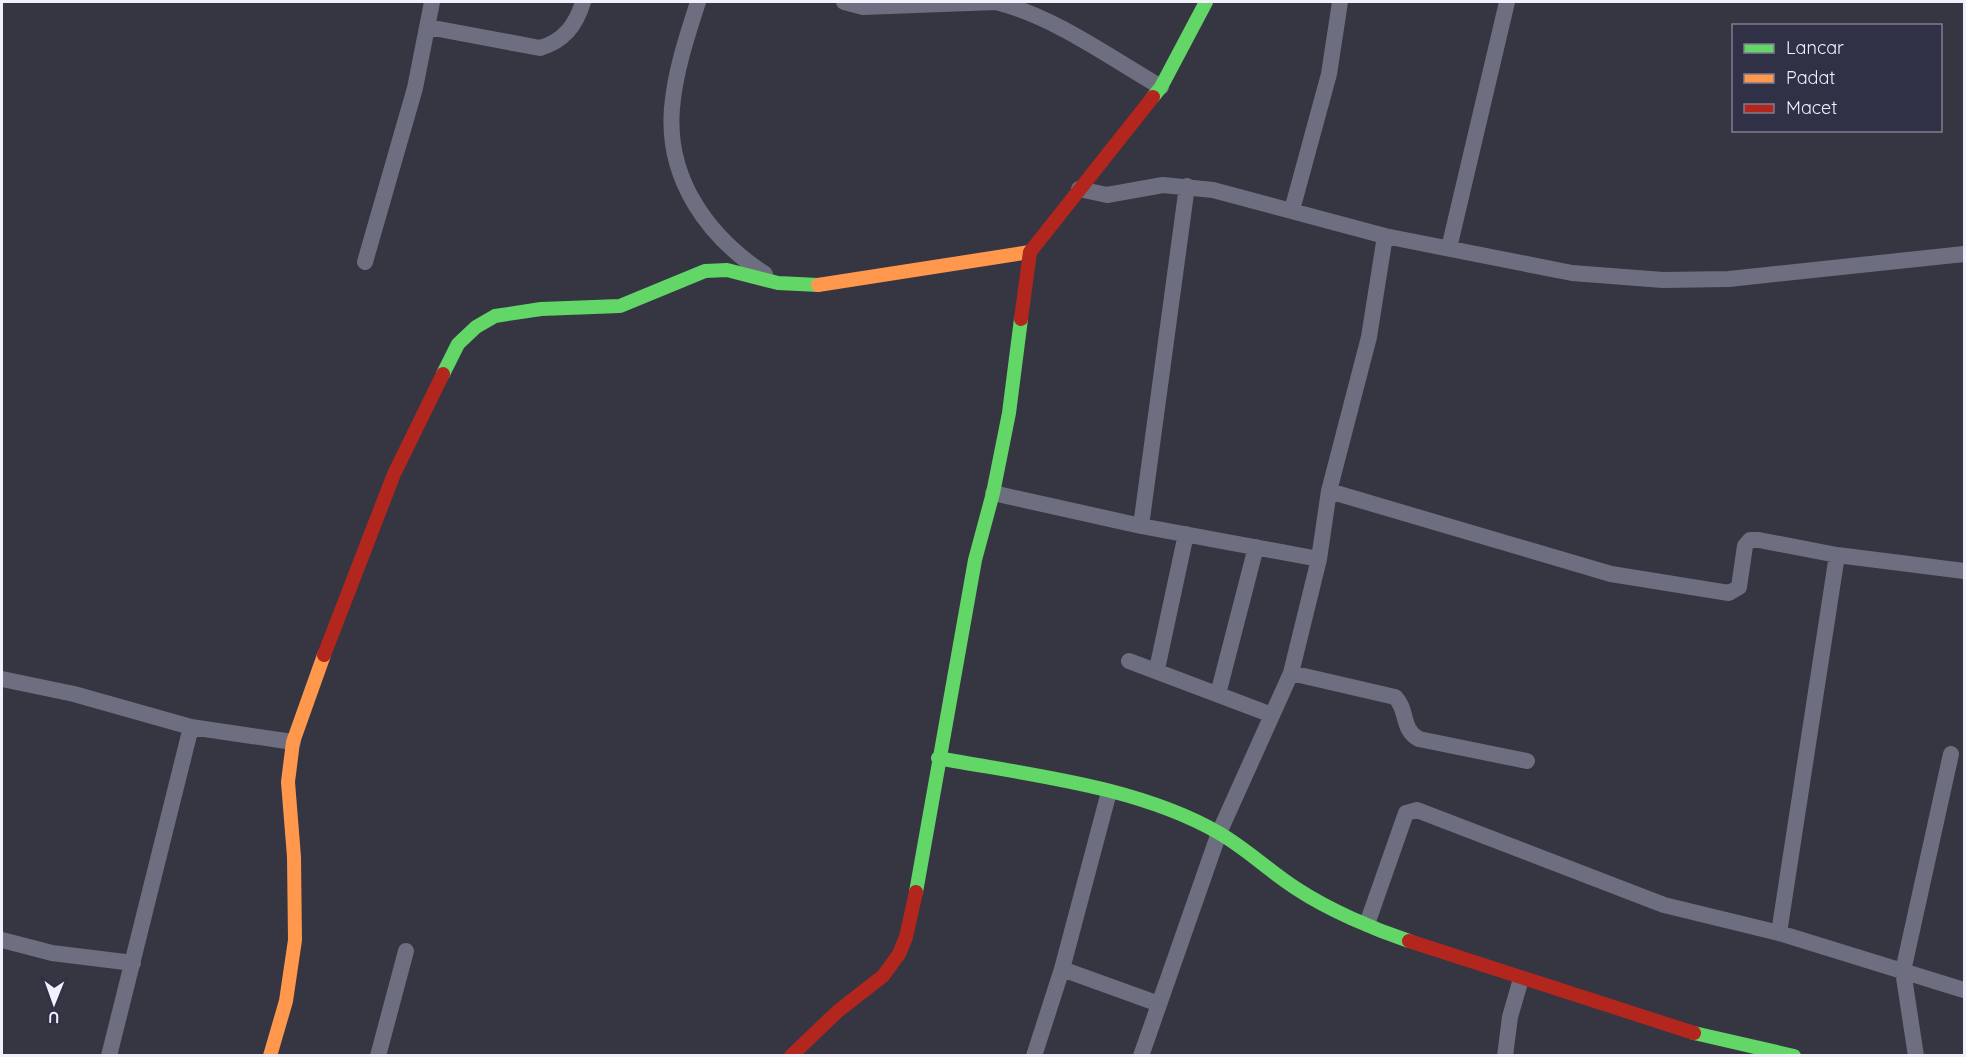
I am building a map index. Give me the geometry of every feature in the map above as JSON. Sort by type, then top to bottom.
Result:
[{"type":"street","points":[[365,262],[415,88],[432,2]]},
{"type":"street","points":[[428,27],[540,48],[554,44],[565,34],[579,16],[583,2]]},
{"type":"street","points":[[698,2],[681,55],[672,108],[672,133],[676,163],[691,200],[713,232],[744,260],[778,283]]},
{"type":"street","points":[[843,2],[863,7],[996,2],[1008,5],[1068,33],[1161,87]]},
{"type":"street","points":[[791,1056],[838,1011],[883,976],[899,954],[911,920],[975,560],[993,493],[1009,413],[1030,252],[1161,87],[1206,2]]},
{"type":"street","points":[[1293,210],[1329,74],[1340,2]]},
{"type":"street","points":[[1449,248],[1507,2]]},
{"type":"street","points":[[1079,189],[1107,195],[1141,187],[1187,186],[1293,210],[1384,236],[1572,273],[1662,280],[1729,279],[1965,255]]},
{"type":"street","points":[[1141,526],[1187,186]]},
{"type":"street","points":[[1141,1056],[1219,832],[1291,673],[1319,559],[1329,491],[1369,337],[1384,236]]},
{"type":"street","points":[[270,1056],[286,1001],[295,940],[294,857],[288,782],[293,742],[343,600],[394,474],[458,344],[476,327],[495,316],[521,311],[620,306],[705,271],[727,270],[778,283],[823,285],[1030,252]]},
{"type":"street","points":[[1329,491],[1611,574],[1728,592],[1739,587],[1745,546],[1750,540],[1838,555],[1965,571]]},
{"type":"street","points":[[993,493],[1141,526],[1319,559]]},
{"type":"street","points":[[1157,669],[1186,534]]},
{"type":"street","points":[[1218,694],[1256,547]]},
{"type":"street","points":[[1779,933],[1838,555]]},
{"type":"street","points":[[1129,661],[1157,669],[1272,715]]},
{"type":"street","points":[[1291,673],[1395,697],[1407,727],[1412,735],[1419,739],[1527,761]]},
{"type":"street","points":[[2,679],[74,693],[190,727],[293,742]]},
{"type":"street","points":[[109,1056],[190,727]]},
{"type":"street","points":[[1916,1056],[1903,971],[1951,754]]},
{"type":"street","points":[[938,758],[1059,780],[1149,802],[1219,832],[1298,890],[1387,934],[1736,1049],[1794,1056]]},
{"type":"street","points":[[1034,1056],[1062,969],[1109,792]]},
{"type":"street","points":[[1367,924],[1406,813],[1417,810],[1664,905],[1779,933],[1965,990]]},
{"type":"street","points":[[2,940],[52,953],[133,963]]},
{"type":"street","points":[[378,1056],[406,951]]},
{"type":"street","points":[[1062,969],[1159,1004]]},
{"type":"street","points":[[1505,1056],[1510,1017],[1521,979]]},
{"type":"traffic: fast","points":[[1153,97],[1161,87],[1206,2]]},
{"type":"traffic: fast","points":[[443,374],[458,344],[476,327],[495,316],[541,309],[620,306],[705,271],[727,270],[778,283],[818,285]]},
{"type":"traffic: fast","points":[[916,892],[975,560],[993,493],[1009,413],[1021,319]]},
{"type":"traffic: fast","points":[[938,758],[1082,784],[1154,804],[1219,833],[1287,882],[1337,912],[1409,941]]},
{"type":"traffic: fast","points":[[1694,1033],[1794,1056]]},
{"type":"traffic: slow","points":[[818,285],[1030,252]]},
{"type":"traffic: slow","points":[[270,1056],[286,1001],[295,940],[294,857],[288,782],[293,742],[324,655]]},
{"type":"traffic: jam","points":[[1021,319],[1030,252],[1153,97]]},
{"type":"traffic: jam","points":[[324,655],[394,474],[443,374]]},
{"type":"traffic: jam","points":[[791,1056],[838,1011],[883,976],[899,954],[906,937],[916,892]]},
{"type":"traffic: jam","points":[[1409,941],[1694,1033]]}]
